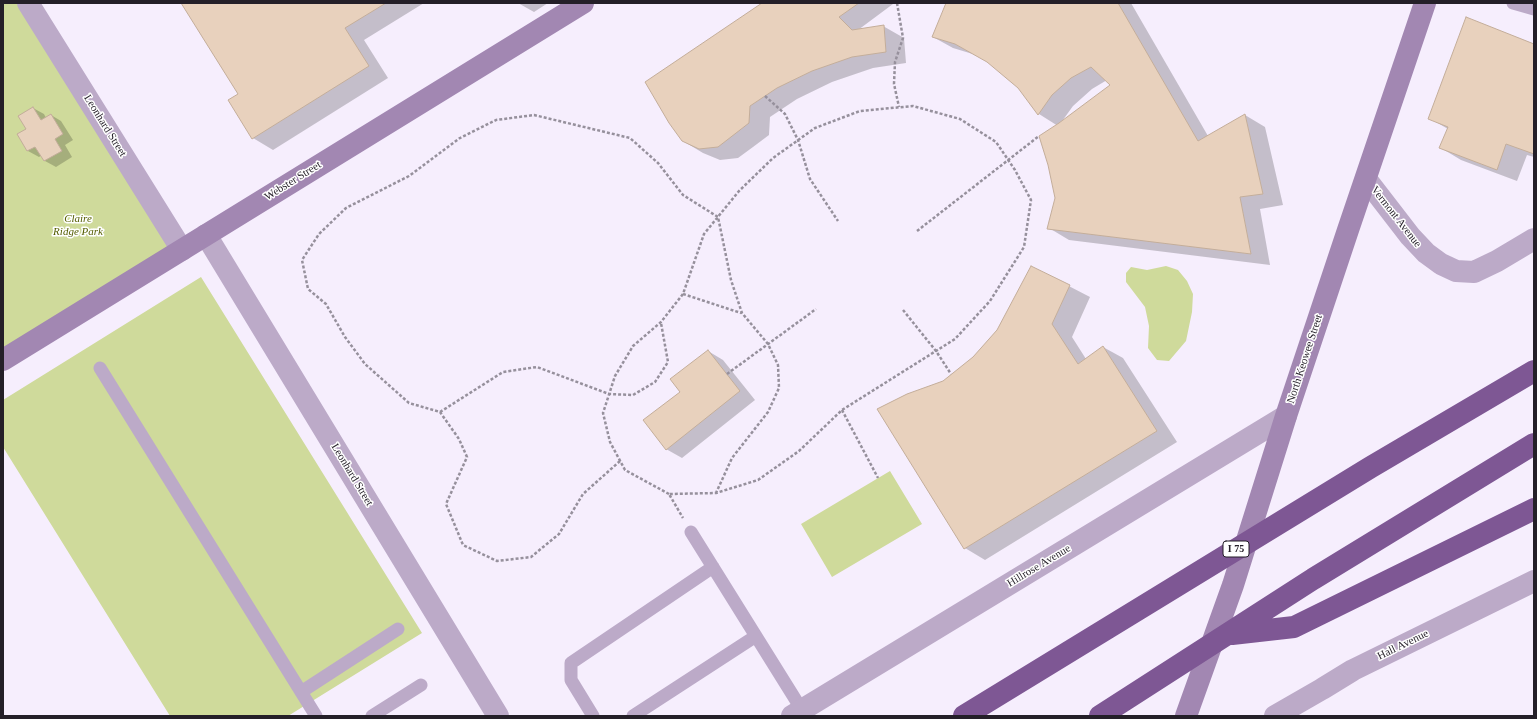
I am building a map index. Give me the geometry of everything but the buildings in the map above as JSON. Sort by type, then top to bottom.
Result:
[{"type":"highway","name":"I 75","points":[[964,716],[1371,467],[1534,371]]},
{"type":"highway","points":[[1100,716],[1229,634],[1313,578],[1534,444]]},
{"type":"highway","points":[[1229,634],[1294,627],[1534,509]]},
{"type":"main road","name":"Webster Street","points":[[3,360],[583,3]]},
{"type":"main road","name":"North Keowee Street","points":[[1186,716],[1233,585],[1286,416],[1425,3]]},
{"type":"street","name":"Leonhard Street","points":[[28,3],[182,250]]},
{"type":"street","name":"Vermont Avenue","points":[[1366,179],[1410,236],[1426,253],[1441,264],[1456,271],[1474,272],[1497,261],[1534,239]]},
{"type":"street","name":"Leonhard Street","points":[[206,235],[498,716]]},
{"type":"street","name":"Hillrose Avenue","points":[[797,713],[1286,416]]},
{"type":"street","name":"Hall Avenue","points":[[1275,716],[1353,670],[1534,581]]},
{"type":"lane","points":[[1513,3],[1534,9]]},
{"type":"lane","points":[[100,368],[316,716]]},
{"type":"lane","points":[[691,532],[756,636],[797,713]]},
{"type":"lane","points":[[593,716],[571,680],[571,663],[713,567]]},
{"type":"lane","points":[[301,692],[398,629]]},
{"type":"lane","points":[[633,716],[756,636]]},
{"type":"lane","points":[[372,716],[421,685]]},
{"type":"path","points":[[897,3],[896,7],[903,38],[895,62],[894,84],[899,107]]},
{"type":"path","points":[[765,96],[786,114],[798,140],[810,179],[838,221]]},
{"type":"path","points":[[913,106],[960,119],[996,142],[1031,200],[1024,247],[990,301],[955,339],[842,410],[799,450],[758,480],[716,493],[669,494],[625,470],[610,442],[603,413],[615,376],[633,346],[661,322],[683,294],[704,234],[739,191],[773,158],[815,128],[860,111],[899,107],[913,106]]},
{"type":"path","points":[[620,461],[583,494],[559,534],[531,557],[497,561],[463,545],[446,504],[467,457],[459,439],[440,412],[409,403],[365,364],[345,337],[326,304],[308,289],[302,260],[319,234],[346,208],[409,176],[460,138],[496,120],[534,115],[630,138],[658,163],[683,194],[718,217],[731,280],[742,313],[768,344],[778,365],[779,388],[768,412],[732,458],[716,493]]},
{"type":"path","points":[[917,231],[1039,136]]},
{"type":"path","points":[[683,294],[742,313]]},
{"type":"path","points":[[726,374],[816,309]]},
{"type":"path","points":[[902,310],[936,350],[951,374]]},
{"type":"path","points":[[440,412],[503,372],[536,367],[609,394],[633,395],[655,382],[668,362],[661,322]]},
{"type":"path","points":[[842,410],[878,478]]},
{"type":"path","points":[[669,494],[691,532]]},
{"type":"green space","name":"Claire Ridge Park","points":[[3,3],[28,3],[182,250],[3,360]]},
{"type":"green space","points":[[1166,266],[1178,270],[1187,281],[1193,294],[1192,312],[1186,341],[1169,361],[1157,360],[1148,348],[1149,326],[1145,307],[1126,282],[1126,273],[1131,267],[1147,270]]},
{"type":"green space","points":[[201,277],[422,633],[288,716],[170,716],[3,447],[3,400]]},
{"type":"green space","points":[[890,471],[922,524],[832,577],[801,524]]}]
